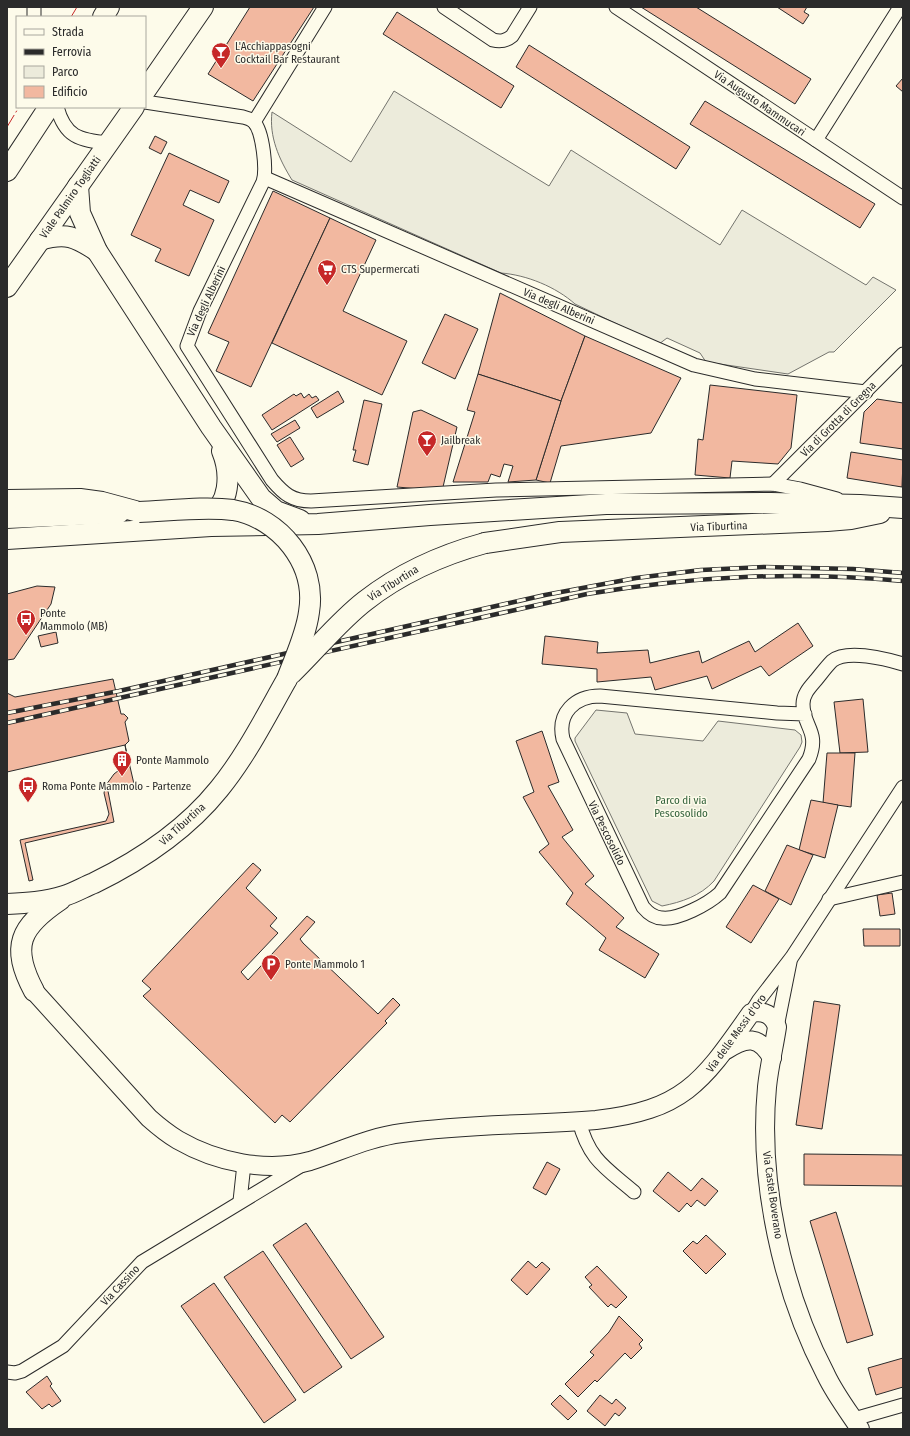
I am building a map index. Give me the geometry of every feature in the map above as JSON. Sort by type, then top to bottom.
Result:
[{"type":"main road","points":[[104,16],[109,7]]},
{"type":"main road","points":[[146,90],[203,7]]},
{"type":"main road","points":[[7,171],[48,108]]},
{"type":"main road","name":"Viale Palmiro Togliatti","points":[[7,287],[133,108]]},
{"type":"main road","points":[[7,163],[21,149]]},
{"type":"main road","points":[[78,186],[80,213],[97,251],[211,427],[265,503],[284,515],[318,524]]},
{"type":"main road","points":[[40,240],[56,236],[69,236],[82,241],[97,251]]},
{"type":"main road","points":[[179,528],[209,517],[219,507],[226,493],[228,468],[211,427]]},
{"type":"main road","points":[[7,500],[38,507]]},
{"type":"main road","points":[[7,518],[38,507],[91,500],[138,512],[233,510],[263,520],[287,540],[298,554],[308,580],[310,604],[306,625],[287,679]]},
{"type":"main road","name":"Via Tiburtina","points":[[7,539],[179,528],[318,524],[430,515],[606,504],[771,503],[860,505],[903,508]]},
{"type":"main road","name":"Via Tiburtina","points":[[7,904],[35,902],[65,896],[118,871],[138,860],[162,843],[191,818],[216,792],[230,774],[287,679],[364,602],[392,582],[437,558],[486,543],[560,532],[738,526],[851,519],[903,508]]},
{"type":"main road","points":[[34,991],[25,973],[22,958],[23,936],[35,920],[65,896]]},
{"type":"main road","points":[[7,964],[34,991]]},
{"type":"street","points":[[254,122],[325,7]]},
{"type":"street","points":[[444,7],[493,40],[498,41],[508,39],[512,36],[530,7]]},
{"type":"street","name":"Via Augusto Mammucari","points":[[616,7],[903,198]]},
{"type":"street","points":[[816,140],[900,7]]},
{"type":"street","points":[[146,102],[243,117],[254,122],[259,131],[262,144],[265,178]]},
{"type":"street","points":[[57,108],[64,127],[74,136],[92,142],[108,143]]},
{"type":"street","name":"Via degli Alberini","points":[[289,497],[272,480],[187,346],[200,311],[265,178],[694,365],[755,379],[866,392]]},
{"type":"street","name":"Via di Grotta di Gregna","points":[[773,484],[903,354]]},
{"type":"street","name":"Via Tiburtina","points":[[289,497],[300,501],[311,501],[496,490],[773,484],[800,489],[860,505]]},
{"type":"street","name":"Via Pescosolido","points":[[805,714],[776,713],[596,696],[588,696],[577,700],[567,710],[561,724],[563,739],[643,907],[648,913],[655,916],[669,918],[702,907],[720,893],[809,759],[814,745],[803,704],[805,694],[836,658],[862,656],[903,664]]},
{"type":"street","name":"Via delle Messi d'Oro","points":[[308,1161],[377,1138],[403,1132],[624,1117],[674,1099],[696,1084],[724,1052],[759,1000],[792,957],[828,899],[903,787]]},
{"type":"street","points":[[828,899],[903,882]]},
{"type":"street","name":"Via Castel Boverano","points":[[792,957],[777,1027],[767,1089],[767,1152],[771,1198],[782,1255],[796,1306],[810,1342],[827,1377],[857,1424],[903,1405]]},
{"type":"street","points":[[34,991],[149,1118],[169,1134],[189,1145],[223,1159],[244,1164],[274,1166],[308,1161]]},
{"type":"street","points":[[751,1013],[760,1012],[767,1014],[773,1019],[777,1027]]},
{"type":"street","points":[[724,1052],[743,1040],[751,1040],[764,1046],[772,1058]]},
{"type":"street","points":[[579,1121],[583,1137],[593,1155],[634,1192]]},
{"type":"street","name":"Via Cassino","points":[[7,1372],[15,1373],[22,1371],[63,1346],[142,1262],[308,1161]]},
{"type":"street","points":[[240,1201],[244,1164]]},
{"type":"street","points":[[262,1189],[264,1165]]},
{"type":"green space","points":[[394,91],[549,186],[571,150],[720,245],[742,210],[866,285],[873,277],[896,290],[834,352],[829,352],[788,374],[706,362],[700,353],[667,338],[659,344],[575,304],[550,287],[521,276],[501,273],[292,180],[276,148],[271,121],[272,112],[351,162]]},
{"type":"green space","name":"Parco di via Pescosolido","points":[[596,710],[627,713],[635,734],[703,741],[718,721],[795,730],[801,735],[802,742],[800,747],[714,881],[703,891],[677,903],[662,906],[652,901],[575,741],[575,738]]},
{"type":"building","points":[[250,7],[314,7],[253,101],[208,74]]},
{"type":"building","points":[[641,7],[696,7],[811,79],[795,104]]},
{"type":"building","points":[[777,7],[807,7],[804,12],[809,15],[803,24]]},
{"type":"building","points":[[397,12],[514,86],[501,108],[383,34]]},
{"type":"building","points":[[529,45],[690,147],[676,169],[516,67]]},
{"type":"building","points":[[903,78],[903,92],[896,86]]},
{"type":"building","points":[[705,101],[875,204],[860,228],[690,124]]},
{"type":"building","points":[[155,136],[167,142],[161,154],[149,148]]},
{"type":"building","points":[[169,153],[229,181],[219,203],[190,190],[183,205],[214,220],[189,276],[155,261],[161,249],[131,235]]},
{"type":"building","points":[[273,191],[330,218],[251,387],[216,371],[229,342],[208,333]]},
{"type":"building","name":"CTS Supermercati","points":[[330,218],[376,240],[343,311],[407,341],[382,395],[272,343]]},
{"type":"building","points":[[500,293],[585,336],[561,401],[478,374]]},
{"type":"building","points":[[445,314],[478,329],[455,379],[422,363]]},
{"type":"building","points":[[585,336],[681,378],[651,433],[561,446],[550,483],[536,480],[561,401]]},
{"type":"building","points":[[478,374],[561,401],[536,480],[508,482],[513,466],[504,464],[500,477],[491,474],[488,482],[453,482],[475,412],[467,410]]},
{"type":"building","points":[[710,385],[797,395],[791,448],[778,464],[732,461],[730,478],[695,475],[698,439],[703,440]]},
{"type":"building","points":[[338,391],[344,402],[317,418],[311,408]]},
{"type":"building","points":[[301,393],[304,398],[309,394],[312,398],[316,396],[319,400],[272,430],[262,415],[294,394],[296,396]]},
{"type":"building","points":[[877,399],[903,403],[903,449],[860,443],[864,412]]},
{"type":"building","points":[[364,400],[382,404],[368,465],[353,461],[356,450],[353,450]]},
{"type":"building","name":"Jailbreak","points":[[421,410],[457,427],[443,487],[420,489],[397,487],[413,412]]},
{"type":"building","points":[[295,420],[300,428],[277,442],[271,434]]},
{"type":"building","points":[[290,437],[304,459],[291,467],[277,445]]},
{"type":"building","points":[[851,452],[903,460],[902,487],[847,478]]},
{"type":"building","points":[[37,586],[55,587],[51,604],[14,659],[7,660],[7,594]]},
{"type":"building","points":[[798,623],[813,646],[769,676],[761,666],[712,689],[707,676],[655,690],[651,677],[597,682],[597,669],[542,664],[545,636],[598,642],[597,653],[648,650],[650,663],[699,651],[702,663],[749,641],[755,652]]},
{"type":"building","points":[[56,632],[58,643],[41,647],[38,636]]},
{"type":"building","name":"Ponte Mammolo","points":[[113,679],[121,714],[124,714],[128,718],[125,722],[129,741],[125,745],[7,772],[7,693],[15,697]]},
{"type":"building","points":[[863,699],[868,752],[840,753],[834,702]]},
{"type":"building","points":[[542,731],[559,782],[548,786],[573,830],[562,837],[594,876],[585,884],[624,918],[616,927],[659,954],[645,978],[599,950],[606,938],[566,904],[573,893],[539,852],[549,844],[523,797],[534,792],[516,741]]},
{"type":"building","points":[[125,745],[134,784],[108,791],[114,822],[25,843],[33,880],[29,881],[20,840],[106,821],[109,814],[104,793],[106,785],[114,774],[128,763]]},
{"type":"building","points":[[827,753],[855,753],[851,807],[823,803]]},
{"type":"building","points":[[811,800],[838,805],[825,858],[799,850]]},
{"type":"building","points":[[787,845],[813,855],[791,905],[765,891]]},
{"type":"building","points":[[253,863],[261,870],[246,888],[277,918],[270,926],[278,933],[241,972],[248,980],[307,916],[315,922],[300,939],[303,943],[378,1014],[393,998],[400,1005],[385,1021],[387,1023],[290,1122],[282,1115],[275,1123],[143,996],[151,989],[142,981]]},
{"type":"building","points":[[753,885],[779,899],[751,943],[726,927]]},
{"type":"building","points":[[892,893],[895,914],[880,916],[877,895]]},
{"type":"building","points":[[863,929],[900,929],[900,946],[864,946]]},
{"type":"building","points":[[814,1001],[840,1005],[822,1129],[796,1125]]},
{"type":"building","points":[[804,1154],[903,1155],[903,1186],[804,1185]]},
{"type":"building","points":[[547,1162],[560,1169],[546,1195],[533,1188]]},
{"type":"building","points":[[668,1172],[691,1191],[702,1178],[718,1191],[705,1206],[697,1200],[691,1207],[687,1203],[679,1212],[653,1191]]},
{"type":"building","points":[[836,1212],[873,1335],[847,1343],[810,1221]]},
{"type":"building","points":[[306,1223],[384,1337],[351,1359],[273,1245]]},
{"type":"building","points":[[706,1235],[726,1254],[706,1274],[683,1251],[693,1241],[697,1244]]},
{"type":"building","points":[[263,1251],[342,1367],[304,1393],[224,1277]]},
{"type":"building","points":[[528,1261],[536,1268],[542,1262],[550,1269],[527,1295],[511,1280]]},
{"type":"building","points":[[597,1266],[627,1297],[616,1308],[611,1304],[608,1307],[589,1287],[592,1285],[585,1277]]},
{"type":"building","points":[[214,1283],[296,1400],[264,1423],[181,1306]]},
{"type":"building","points":[[619,1316],[643,1340],[639,1344],[642,1348],[631,1359],[625,1353],[597,1382],[595,1380],[578,1397],[565,1384],[594,1355],[590,1352],[609,1332]]},
{"type":"building","points":[[903,1358],[903,1387],[876,1395],[868,1368]]},
{"type":"building","points":[[47,1376],[52,1384],[50,1386],[61,1401],[52,1407],[49,1404],[42,1409],[26,1392]]},
{"type":"building","points":[[560,1395],[577,1411],[568,1420],[551,1404]]},
{"type":"building","points":[[600,1395],[612,1404],[616,1399],[626,1408],[619,1416],[615,1413],[605,1426],[587,1411]]},
{"type":"railway","points":[[7,713],[119,691],[545,595],[636,578],[701,570],[764,567],[853,569],[903,573]]},
{"type":"railway","points":[[7,723],[587,594],[667,583],[745,577],[823,576],[903,581]]},
{"type":"power","points":[[72,16],[77,7]]},
{"type":"power","points":[[7,127],[18,108]]},
{"type":"place","name":"L'Acchiappasogni Cocktail Bar Restaurant","points":[[221,69]]},
{"type":"place","name":"CTS Supermercati","points":[[327,286]]},
{"type":"place","name":"Jailbreak","points":[[427,457]]},
{"type":"place","name":"Ponte Mammolo (MB)","points":[[26,636]]},
{"type":"place","name":"Ponte Mammolo","points":[[122,777]]},
{"type":"place","name":"Roma Ponte Mammolo - Partenze","points":[[28,803]]},
{"type":"place","name":"Ponte Mammolo 1","points":[[271,981]]}]
